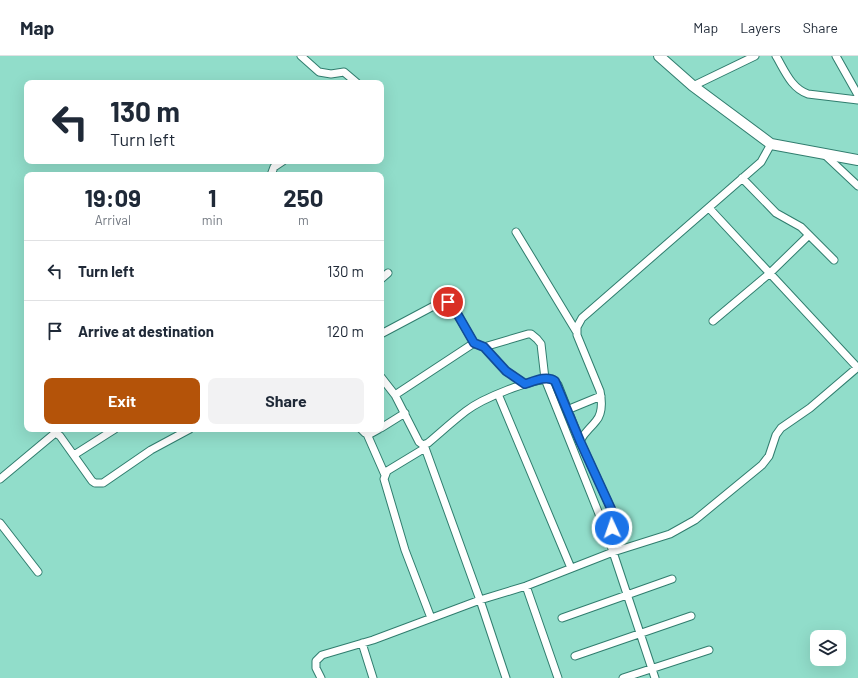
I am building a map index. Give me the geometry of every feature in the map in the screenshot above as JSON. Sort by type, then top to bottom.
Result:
[{"type":"main road","points":[[659,56],[693,86],[771,144],[858,160]]},
{"type":"street","points":[[301,56],[320,72],[331,74],[344,72],[353,80]]},
{"type":"street","points":[[693,86],[755,56]]},
{"type":"street","points":[[776,56],[792,83],[802,92],[858,100]]},
{"type":"street","points":[[836,56],[858,94]]},
{"type":"street","points":[[580,441],[585,431],[596,421],[600,414],[601,408],[601,396],[577,335],[577,327],[582,318],[761,162],[771,144]]},
{"type":"street","points":[[825,155],[858,186]]},
{"type":"street","points":[[272,172],[274,167],[278,164]]},
{"type":"street","points":[[742,178],[776,213],[801,227],[834,260]]},
{"type":"street","points":[[321,678],[316,668],[316,661],[322,655],[362,643],[480,600],[526,586],[613,552],[670,534],[695,520],[762,465],[769,456],[776,435],[781,428],[810,408],[858,367],[708,208]]},
{"type":"street","points":[[516,232],[577,332]]},
{"type":"street","points":[[713,321],[770,273],[809,235]]},
{"type":"street","points":[[384,276],[388,273]]},
{"type":"street","points":[[384,332],[442,300],[445,300],[451,303],[474,343],[484,347],[506,371],[525,384]]},
{"type":"street","points":[[484,347],[528,334],[531,334],[541,344],[545,379],[610,540],[656,678]]},
{"type":"street","points":[[395,395],[474,343]]},
{"type":"street","points":[[431,618],[405,550],[387,492],[384,479],[385,475],[387,471],[425,447],[467,410],[498,394],[525,384],[545,379],[552,379],[558,385],[580,441],[613,513],[614,519],[610,540]]},
{"type":"street","points":[[384,381],[395,395],[419,442],[425,447],[480,600],[506,678]]},
{"type":"street","points":[[498,394],[572,568]]},
{"type":"street","points":[[567,410],[601,396]]},
{"type":"street","points":[[384,426],[405,413]]},
{"type":"street","points":[[0,480],[57,432]]},
{"type":"street","points":[[59,432],[60,436],[92,481],[100,484],[151,450],[184,432]]},
{"type":"street","points":[[74,455],[110,432]]},
{"type":"street","points":[[364,432],[385,475]]},
{"type":"street","points":[[0,523],[38,572]]},
{"type":"street","points":[[562,618],[672,579]]},
{"type":"street","points":[[526,586],[558,678]]},
{"type":"street","points":[[575,656],[692,616]]},
{"type":"street","points":[[362,643],[373,678]]},
{"type":"street","points":[[623,678],[709,650]]},
{"type":"route","points":[[448,302],[451,303],[474,343],[484,347],[506,371],[525,384],[532,381],[552,379],[558,385],[580,441],[613,513],[614,519],[612,528]]}]
